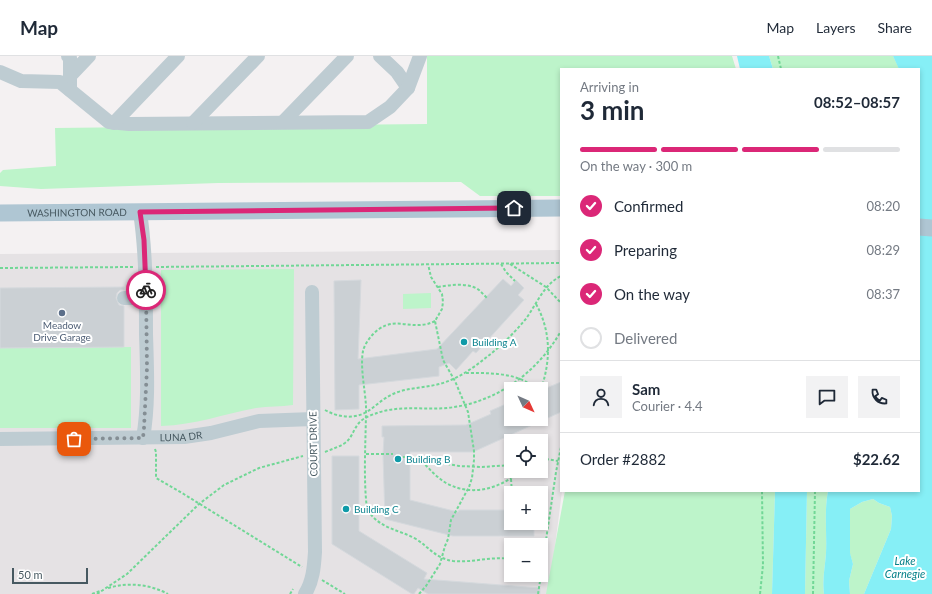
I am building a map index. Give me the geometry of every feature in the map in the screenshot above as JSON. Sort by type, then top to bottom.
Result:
[{"type":"main road","name":"WASHINGTON ROAD","points":[[0,213],[560,208]]},
{"type":"main road","points":[[920,227],[932,228]]},
{"type":"street","points":[[68,56],[70,58],[70,90]]},
{"type":"street","points":[[70,76],[89,56]]},
{"type":"street","points":[[114,123],[178,56]]},
{"type":"street","points":[[193,123],[258,56]]},
{"type":"street","points":[[283,122],[347,56]]},
{"type":"street","points":[[380,56],[397,72],[408,88]]},
{"type":"street","points":[[0,72],[21,81],[60,82],[109,122],[114,123],[368,122],[390,107],[408,88],[420,56]]},
{"type":"street","points":[[140,212],[144,240],[146,298],[147,368],[144,428],[145,444]]},
{"type":"street","name":"COURT DRIVE","points":[[305,594],[309,588],[313,574],[315,552],[312,292]]},
{"type":"street","points":[[124,298],[146,298]]},
{"type":"street","name":"LUNA DR","points":[[0,439],[145,444],[211,433],[259,421],[313,413]]},
{"type":"path","points":[[778,56],[781,68]]},
{"type":"path","points":[[0,268],[560,263]]},
{"type":"path","points":[[428,264],[431,277],[442,294],[443,302],[442,310],[435,321],[424,326],[399,323],[390,324],[380,328],[373,334],[364,349],[362,358],[366,413],[367,506],[372,517],[380,523],[388,528],[406,534],[442,559],[462,561],[492,558],[504,559]]},
{"type":"path","points":[[501,264],[506,272],[515,281]]},
{"type":"path","points":[[509,264],[546,287],[560,302]]},
{"type":"path","points":[[313,413],[319,408],[341,416],[355,416],[366,413],[394,393],[402,390],[436,385],[454,379],[465,373],[475,367],[502,345],[523,322],[546,287],[560,277]]},
{"type":"path","points":[[438,287],[470,286],[480,290],[488,299]]},
{"type":"path","points":[[536,304],[543,318],[549,350],[547,371],[543,382]]},
{"type":"path","points":[[418,594],[437,571],[442,559],[444,546],[448,539],[451,520],[468,490],[474,466],[474,451],[470,420],[466,405],[443,360],[435,321]]},
{"type":"path","points":[[97,594],[127,574],[199,504],[224,486],[259,468],[336,448],[346,442],[353,434],[359,423],[366,418],[385,410],[405,408],[446,408],[466,405],[478,402],[500,392],[520,380],[534,368],[549,350],[560,333]]},
{"type":"path","points":[[465,373],[497,373],[524,382]]},
{"type":"path","points":[[145,444],[155,449],[156,452],[156,478],[345,594]]},
{"type":"path","points":[[546,538],[560,452]]},
{"type":"path","points":[[366,454],[393,454]]},
{"type":"path","points":[[403,457],[419,457],[431,461],[459,466],[504,465]]},
{"type":"path","points":[[419,457],[433,472],[447,483],[468,490],[481,490],[494,487],[511,479],[512,486]]},
{"type":"path","points":[[548,458],[558,461]]},
{"type":"path","points":[[760,594],[763,564],[762,492]]},
{"type":"path","points":[[813,594],[816,492]]},
{"type":"path","points":[[367,506],[385,511]]},
{"type":"path","points":[[538,594],[540,582]]},
{"type":"path","points":[[92,594],[119,585],[142,584],[158,588],[168,594]]},
{"type":"shaded area","points":[[560,250],[560,492],[562,492],[549,594],[0,594],[0,254]]},
{"type":"green space","points":[[427,56],[732,56],[736,68],[560,68],[560,196],[480,196],[461,182],[218,183],[41,189],[0,186],[0,173],[3,170],[56,166],[55,128],[427,124]]},
{"type":"green space","points":[[769,56],[893,56],[899,68],[773,68]]},
{"type":"green space","points":[[294,269],[293,405],[256,408],[186,424],[161,426],[161,270]]},
{"type":"green space","points":[[431,293],[431,308],[403,309],[403,294]]},
{"type":"green space","points":[[131,347],[131,428],[0,428],[0,348]]},
{"type":"green space","points":[[565,492],[775,492],[772,594],[546,594]]},
{"type":"green space","points":[[807,492],[828,492],[826,507],[826,553],[823,579],[824,594],[805,594]]},
{"type":"green space","points":[[873,499],[890,507],[892,516],[891,529],[864,594],[850,594],[849,581],[853,564],[850,554],[850,509],[862,502]]},
{"type":"water","points":[[737,56],[769,56],[773,68],[740,68]]},
{"type":"water","name":"Lake Carnegie","points":[[893,56],[932,56],[932,594],[864,594],[891,529],[892,516],[890,507],[873,499],[862,502],[850,509],[850,553],[853,564],[849,581],[850,594],[824,594],[823,579],[826,553],[826,507],[828,492],[920,492],[920,68],[899,68]]},
{"type":"water","points":[[775,492],[807,492],[805,594],[772,594]]},
{"type":"building","name":"Building A","points":[[503,279],[511,286],[516,280],[524,288],[518,295],[524,300],[476,353],[473,351],[456,370],[449,363],[439,367],[439,376],[359,385],[359,409],[335,410],[334,281],[361,280],[358,359],[437,349]]},
{"type":"building","name":"Meadow Drive Garage","points":[[124,287],[124,290],[120,290],[117,293],[116,298],[119,305],[124,306],[124,347],[0,348],[0,288]]},
{"type":"building","name":"Building B","points":[[560,382],[560,412],[548,418],[548,387]]},
{"type":"building","name":"Building B","points":[[504,405],[504,426],[530,426],[513,434],[504,434],[504,438],[473,452],[410,452],[410,500],[458,512],[459,510],[504,510],[504,530],[534,530],[534,536],[453,536],[385,519],[383,455],[384,437],[382,437],[382,426],[466,425],[491,414],[490,411]]},
{"type":"building","name":"Building C","points":[[332,456],[359,456],[359,531],[427,573],[424,579],[540,588],[540,594],[428,594],[418,588],[414,594],[412,594],[332,544]]},
{"type":"way so far","points":[[74,439],[143,438],[147,368],[146,290]]},
{"type":"place","name":"Meadow Drive Garage","points":[[62,313]]},
{"type":"place","name":"Building A","points":[[464,342]]},
{"type":"place","name":"Building B","points":[[398,459]]},
{"type":"place","name":"Building C","points":[[346,509]]},
{"type":"route","points":[[146,290],[144,240],[140,212],[514,208]]}]
